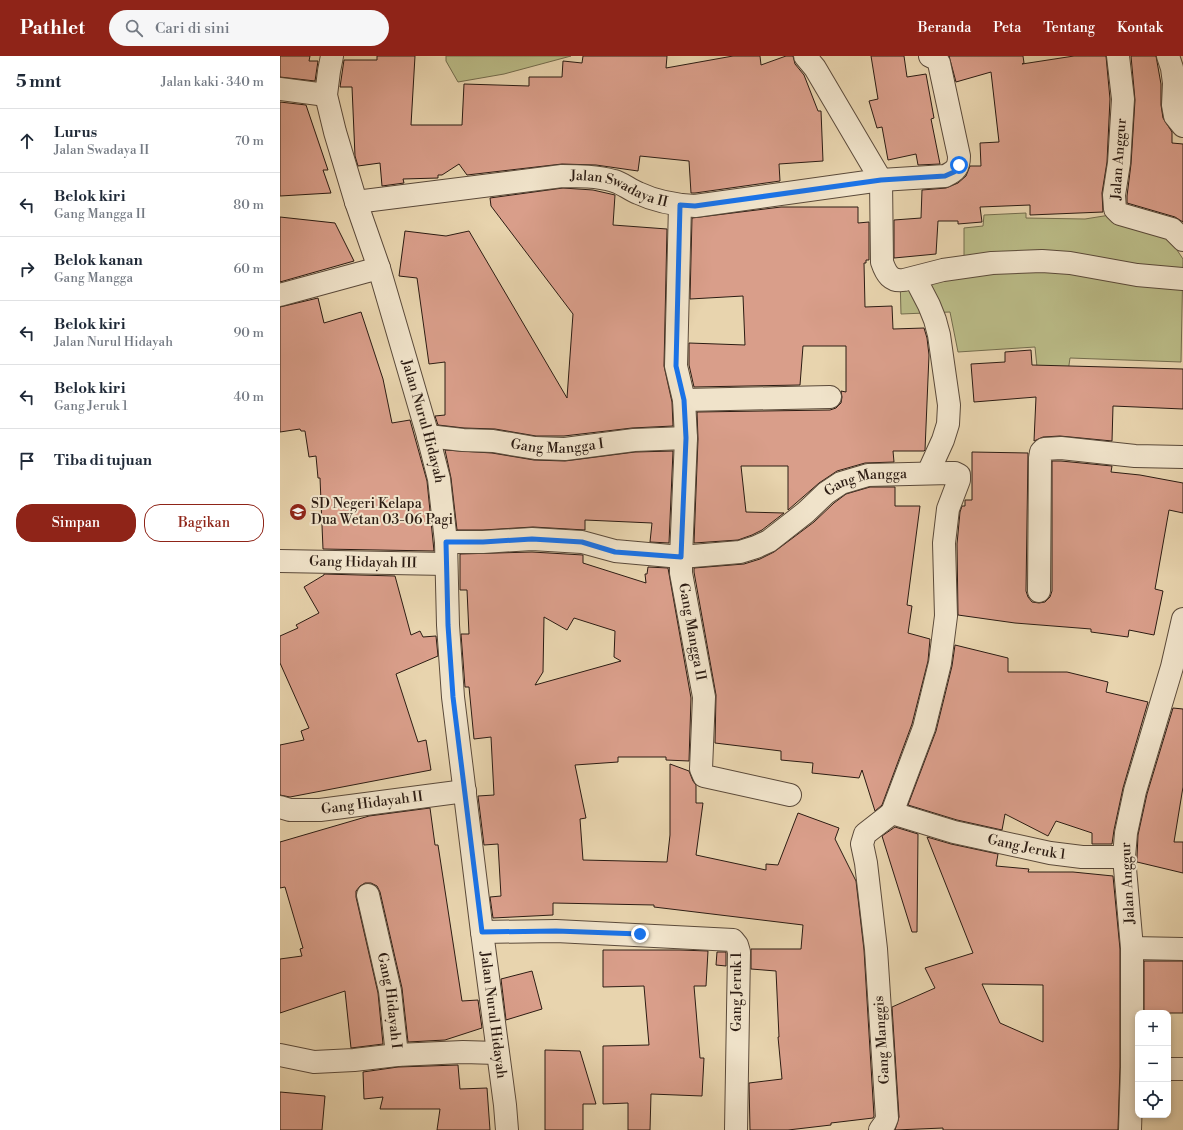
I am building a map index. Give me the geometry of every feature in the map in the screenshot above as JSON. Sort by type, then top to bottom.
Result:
[{"type":"street","name":"Jalan Nurul Hidayah","points":[[332,56],[326,95],[335,132],[356,202],[379,268],[439,479],[446,542],[453,697],[507,1130]]},
{"type":"street","points":[[805,56],[815,68],[881,180],[882,262],[888,275],[896,280],[914,278],[943,270],[992,263],[1042,261],[1070,263],[1137,275],[1183,279]]},
{"type":"street","name":"Jalan Swadaya II","points":[[356,202],[562,176],[590,176],[615,181],[639,194],[660,202],[695,206],[881,180],[945,176],[954,172],[959,165],[959,156],[939,63],[936,59],[930,56]]},
{"type":"street","name":"Jalan Anggur","points":[[1118,56],[1123,99],[1119,163],[1114,195],[1115,209],[1120,214],[1172,230],[1183,240]]},
{"type":"street","points":[[1168,56],[1172,68],[1174,83],[1173,105],[1175,116],[1183,126]]},
{"type":"street","points":[[280,89],[326,95]]},
{"type":"street","name":"Gang Mangga II","points":[[680,205],[676,366],[684,400],[686,438],[681,557],[683,585],[691,619],[704,697],[701,770],[704,776],[790,795]]},
{"type":"street","points":[[280,294],[379,268]]},
{"type":"street","points":[[914,278],[929,305],[935,320],[939,335],[949,405],[948,424],[943,440],[928,473]]},
{"type":"street","points":[[684,400],[830,397]]},
{"type":"street","name":"Gang Mangga I","points":[[428,436],[463,440],[493,441],[535,448],[565,449],[634,440],[686,438]]},
{"type":"street","points":[[1039,591],[1040,458],[1041,452],[1044,449],[1061,448],[1135,456],[1183,457]]},
{"type":"street","name":"Gang Mangga","points":[[446,542],[483,542],[532,539],[582,542],[615,552],[681,557],[740,552],[769,541],[806,512],[826,493],[841,483],[868,476],[928,473],[959,474],[959,480],[948,509],[944,543],[946,616],[940,663],[924,728],[892,813]]},
{"type":"street","name":"Gang Hidayah III","points":[[280,561],[446,564]]},
{"type":"street","name":"Jalan Anggur","points":[[1130,1130],[1135,1067],[1132,948],[1124,857],[1126,833],[1135,791],[1178,667],[1183,619]]},
{"type":"street","name":"Gang Hidayah II","points":[[280,807],[290,810],[320,810],[465,791]]},
{"type":"street","name":"Gang Jeruk 1","points":[[892,813],[954,832],[1050,853],[1082,857],[1124,857]]},
{"type":"street","name":"Gang Manggis","points":[[880,1130],[885,1123],[886,1118],[876,948],[866,863],[862,844],[865,834],[892,813]]},
{"type":"street","name":"Gang Hidayah I","points":[[368,895],[390,991],[397,1055],[463,1052],[497,1053]]},
{"type":"street","name":"Gang Jeruk 1","points":[[482,932],[556,931],[733,940],[737,945],[739,952],[736,1130]]},
{"type":"street","points":[[1132,948],[1183,949]]},
{"type":"street","points":[[280,1055],[314,1062],[354,1060],[397,1055]]},
{"type":"street","points":[[1171,1069],[1183,1069]]},
{"type":"green space","points":[[446,56],[571,56],[504,74],[458,82],[446,61]]},
{"type":"green space","points":[[1026,213],[1026,218],[1085,219],[1110,215],[1169,238],[1183,259],[1181,362],[1070,358],[1067,379],[1038,377],[1035,347],[958,352],[950,312],[901,314],[900,276],[964,261],[964,228],[983,226],[984,215]]},
{"type":"building","points":[[280,56],[310,56],[309,61],[318,61],[315,81],[280,77]]},
{"type":"building","points":[[377,56],[415,56],[411,125],[462,125],[464,84],[529,86],[529,77],[562,77],[563,61],[582,63],[583,56],[667,56],[666,68],[733,56],[760,56],[761,65],[786,56],[793,56],[795,64],[804,75],[818,111],[821,111],[823,161],[779,164],[780,181],[695,193],[691,193],[689,161],[640,156],[638,171],[596,165],[562,164],[467,175],[459,164],[442,175],[438,175],[438,178],[403,179],[404,183],[382,186],[380,163],[358,166],[355,156],[352,87],[340,87],[344,60],[377,60]]},
{"type":"building","points":[[871,56],[904,56],[907,77],[926,74],[934,118],[931,119],[940,164],[918,165],[916,154],[888,160],[882,127],[877,128],[869,101],[878,99]]},
{"type":"building","points":[[949,56],[1023,56],[1024,63],[1022,64],[1074,56],[1106,56],[1110,99],[1107,162],[1102,193],[1103,212],[1030,215],[1030,205],[980,207],[982,222],[958,224],[958,221],[938,221],[936,254],[894,258],[894,220],[921,218],[922,190],[946,188],[958,183],[966,176],[970,166],[981,166],[980,143],[999,142],[991,72],[956,82]]},
{"type":"building","points":[[1131,56],[1156,56],[1161,84],[1161,105],[1163,118],[1172,132],[1172,143],[1183,144],[1183,222],[1175,217],[1127,203],[1135,100]]},
{"type":"building","points":[[280,102],[306,105],[328,170],[323,170],[331,193],[280,196]]},
{"type":"building","points":[[563,188],[593,190],[615,195],[613,225],[667,229],[664,366],[672,402],[673,426],[632,428],[564,436],[536,436],[495,429],[438,425],[435,416],[445,415],[445,362],[429,364],[417,278],[399,276],[405,231],[446,236],[469,231],[567,398],[573,314],[491,206],[490,198]]},
{"type":"building","points":[[781,207],[858,207],[858,223],[869,222],[869,260],[866,260],[866,263],[864,263],[865,307],[892,306],[893,329],[924,328],[927,338],[929,355],[925,450],[893,451],[894,462],[865,463],[837,471],[819,483],[788,510],[788,466],[741,466],[746,512],[784,513],[762,530],[738,540],[694,543],[698,439],[697,412],[830,410],[836,408],[841,403],[841,391],[846,392],[846,346],[803,346],[800,385],[694,387],[689,365],[689,343],[745,345],[743,296],[690,299],[692,218]]},
{"type":"building","points":[[280,217],[335,223],[354,261],[280,282]]},
{"type":"building","points":[[318,298],[324,323],[361,312],[383,379],[392,423],[410,420],[427,481],[434,551],[323,549],[320,478],[318,478],[316,456],[309,457],[305,431],[301,431],[300,429],[280,432],[280,307]]},
{"type":"building","points":[[1031,350],[1032,365],[1183,369],[1183,409],[1113,406],[1112,441],[1060,436],[1043,437],[1034,441],[1036,397],[974,402],[971,364],[1005,362],[1005,352]]},
{"type":"building","points":[[445,450],[492,453],[534,460],[565,461],[635,452],[673,451],[669,543],[650,542],[652,523],[585,520],[585,530],[533,527],[457,530],[451,478]]},
{"type":"building","points":[[972,452],[1028,453],[1026,591],[1032,602],[1045,602],[1050,597],[1052,591],[1052,461],[1112,466],[1111,472],[1140,475],[1183,483],[1183,513],[1169,510],[1155,589],[1163,591],[1154,635],[1129,630],[1128,637],[1091,632],[1091,629],[1015,623],[958,615],[957,544],[960,512],[962,506],[965,506],[965,500],[972,500]]},
{"type":"building","points":[[870,487],[895,487],[895,506],[920,506],[907,605],[912,606],[908,633],[930,639],[928,661],[912,724],[882,805],[875,811],[862,770],[859,778],[812,773],[813,763],[781,760],[781,751],[715,743],[716,695],[694,572],[694,568],[744,564],[760,559],[774,552],[814,522],[846,494]]},
{"type":"building","points":[[532,552],[583,555],[583,563],[646,583],[645,574],[647,574],[648,567],[668,568],[691,698],[689,761],[666,760],[666,757],[618,757],[618,762],[575,765],[586,818],[580,819],[583,860],[667,862],[670,835],[670,764],[689,771],[696,785],[696,803],[703,803],[696,855],[766,870],[766,864],[778,865],[798,813],[839,828],[835,839],[856,881],[864,950],[873,1118],[788,1130],[750,1130],[749,1083],[782,1079],[778,1037],[776,971],[751,969],[751,949],[801,949],[803,925],[654,907],[654,905],[553,903],[553,915],[493,918],[490,897],[501,896],[498,844],[484,845],[478,796],[494,795],[491,737],[474,739],[469,687],[465,687],[461,634],[469,634],[467,590],[460,590],[460,554]],"holes":[[[544,617],[567,630],[574,618],[615,631],[614,657],[621,661],[535,685],[543,672]]]},
{"type":"building","points":[[324,574],[395,576],[411,635],[420,631],[423,637],[436,636],[438,656],[396,674],[418,742],[426,740],[431,770],[290,797],[280,795],[280,745],[304,740],[301,731],[309,728],[280,663],[280,636],[298,628],[296,625],[319,613],[304,587]]},
{"type":"building","points":[[955,645],[1008,658],[1008,672],[1067,672],[1108,682],[1106,692],[1148,702],[1123,788],[1112,844],[1092,844],[1092,833],[1056,821],[1048,836],[1005,814],[1002,830],[957,820],[908,805],[936,731],[952,666]]},
{"type":"building","points":[[1173,708],[1183,709],[1183,787],[1174,842],[1183,842],[1183,873],[1137,862],[1138,835],[1147,794]]},
{"type":"building","points":[[430,808],[435,845],[438,845],[462,1001],[478,1000],[482,1028],[445,1040],[408,1042],[402,988],[380,892],[377,886],[371,883],[365,883],[360,886],[356,891],[356,897],[378,993],[383,1044],[351,1048],[345,991],[280,1013],[280,959],[302,956],[300,949],[303,948],[285,887],[280,888],[280,842],[369,816]]},
{"type":"building","points":[[895,827],[918,834],[917,932],[912,932],[882,836]]},
{"type":"building","points":[[927,837],[951,844],[998,854],[996,866],[1029,869],[1028,872],[1073,872],[1113,876],[1120,949],[1120,1067],[1118,1130],[943,1130],[943,1128],[895,1130],[899,1117],[892,1007],[935,988],[925,968],[973,953]],"holes":[[[982,984],[1043,985],[1043,1042],[1000,1023]]]},
{"type":"building","points":[[603,950],[708,951],[706,986],[694,986],[700,1058],[704,1058],[702,1096],[651,1094],[650,1130],[628,1130],[628,1103],[603,1104],[603,1046],[649,1045],[644,986],[603,987]]},
{"type":"building","points":[[717,952],[726,952],[726,966],[716,965]]},
{"type":"building","points":[[1144,961],[1183,961],[1183,1013],[1171,1013],[1171,1010],[1144,1010]]},
{"type":"building","points":[[532,971],[542,1009],[506,1020],[501,979]]},
{"type":"building","points":[[545,1050],[580,1051],[596,1104],[583,1104],[583,1130],[545,1130]]},
{"type":"building","points":[[458,1065],[460,1089],[487,1088],[490,1130],[437,1130],[440,1109],[380,1109],[383,1097],[364,1099],[363,1072],[398,1067]]},
{"type":"building","points":[[280,1092],[325,1096],[322,1130],[280,1130]]},
{"type":"place","name":"SD Negeri Kelapa Dua Wetan 03-06 Pagi","points":[[298,512]]},
{"type":"route","points":[[640,934],[556,931],[482,932],[465,791],[457,740],[453,697],[448,625],[446,542],[483,542],[532,539],[582,542],[615,552],[681,557],[686,438],[684,400],[676,366],[680,205],[695,206],[881,180],[945,176],[954,172],[959,165]]}]
